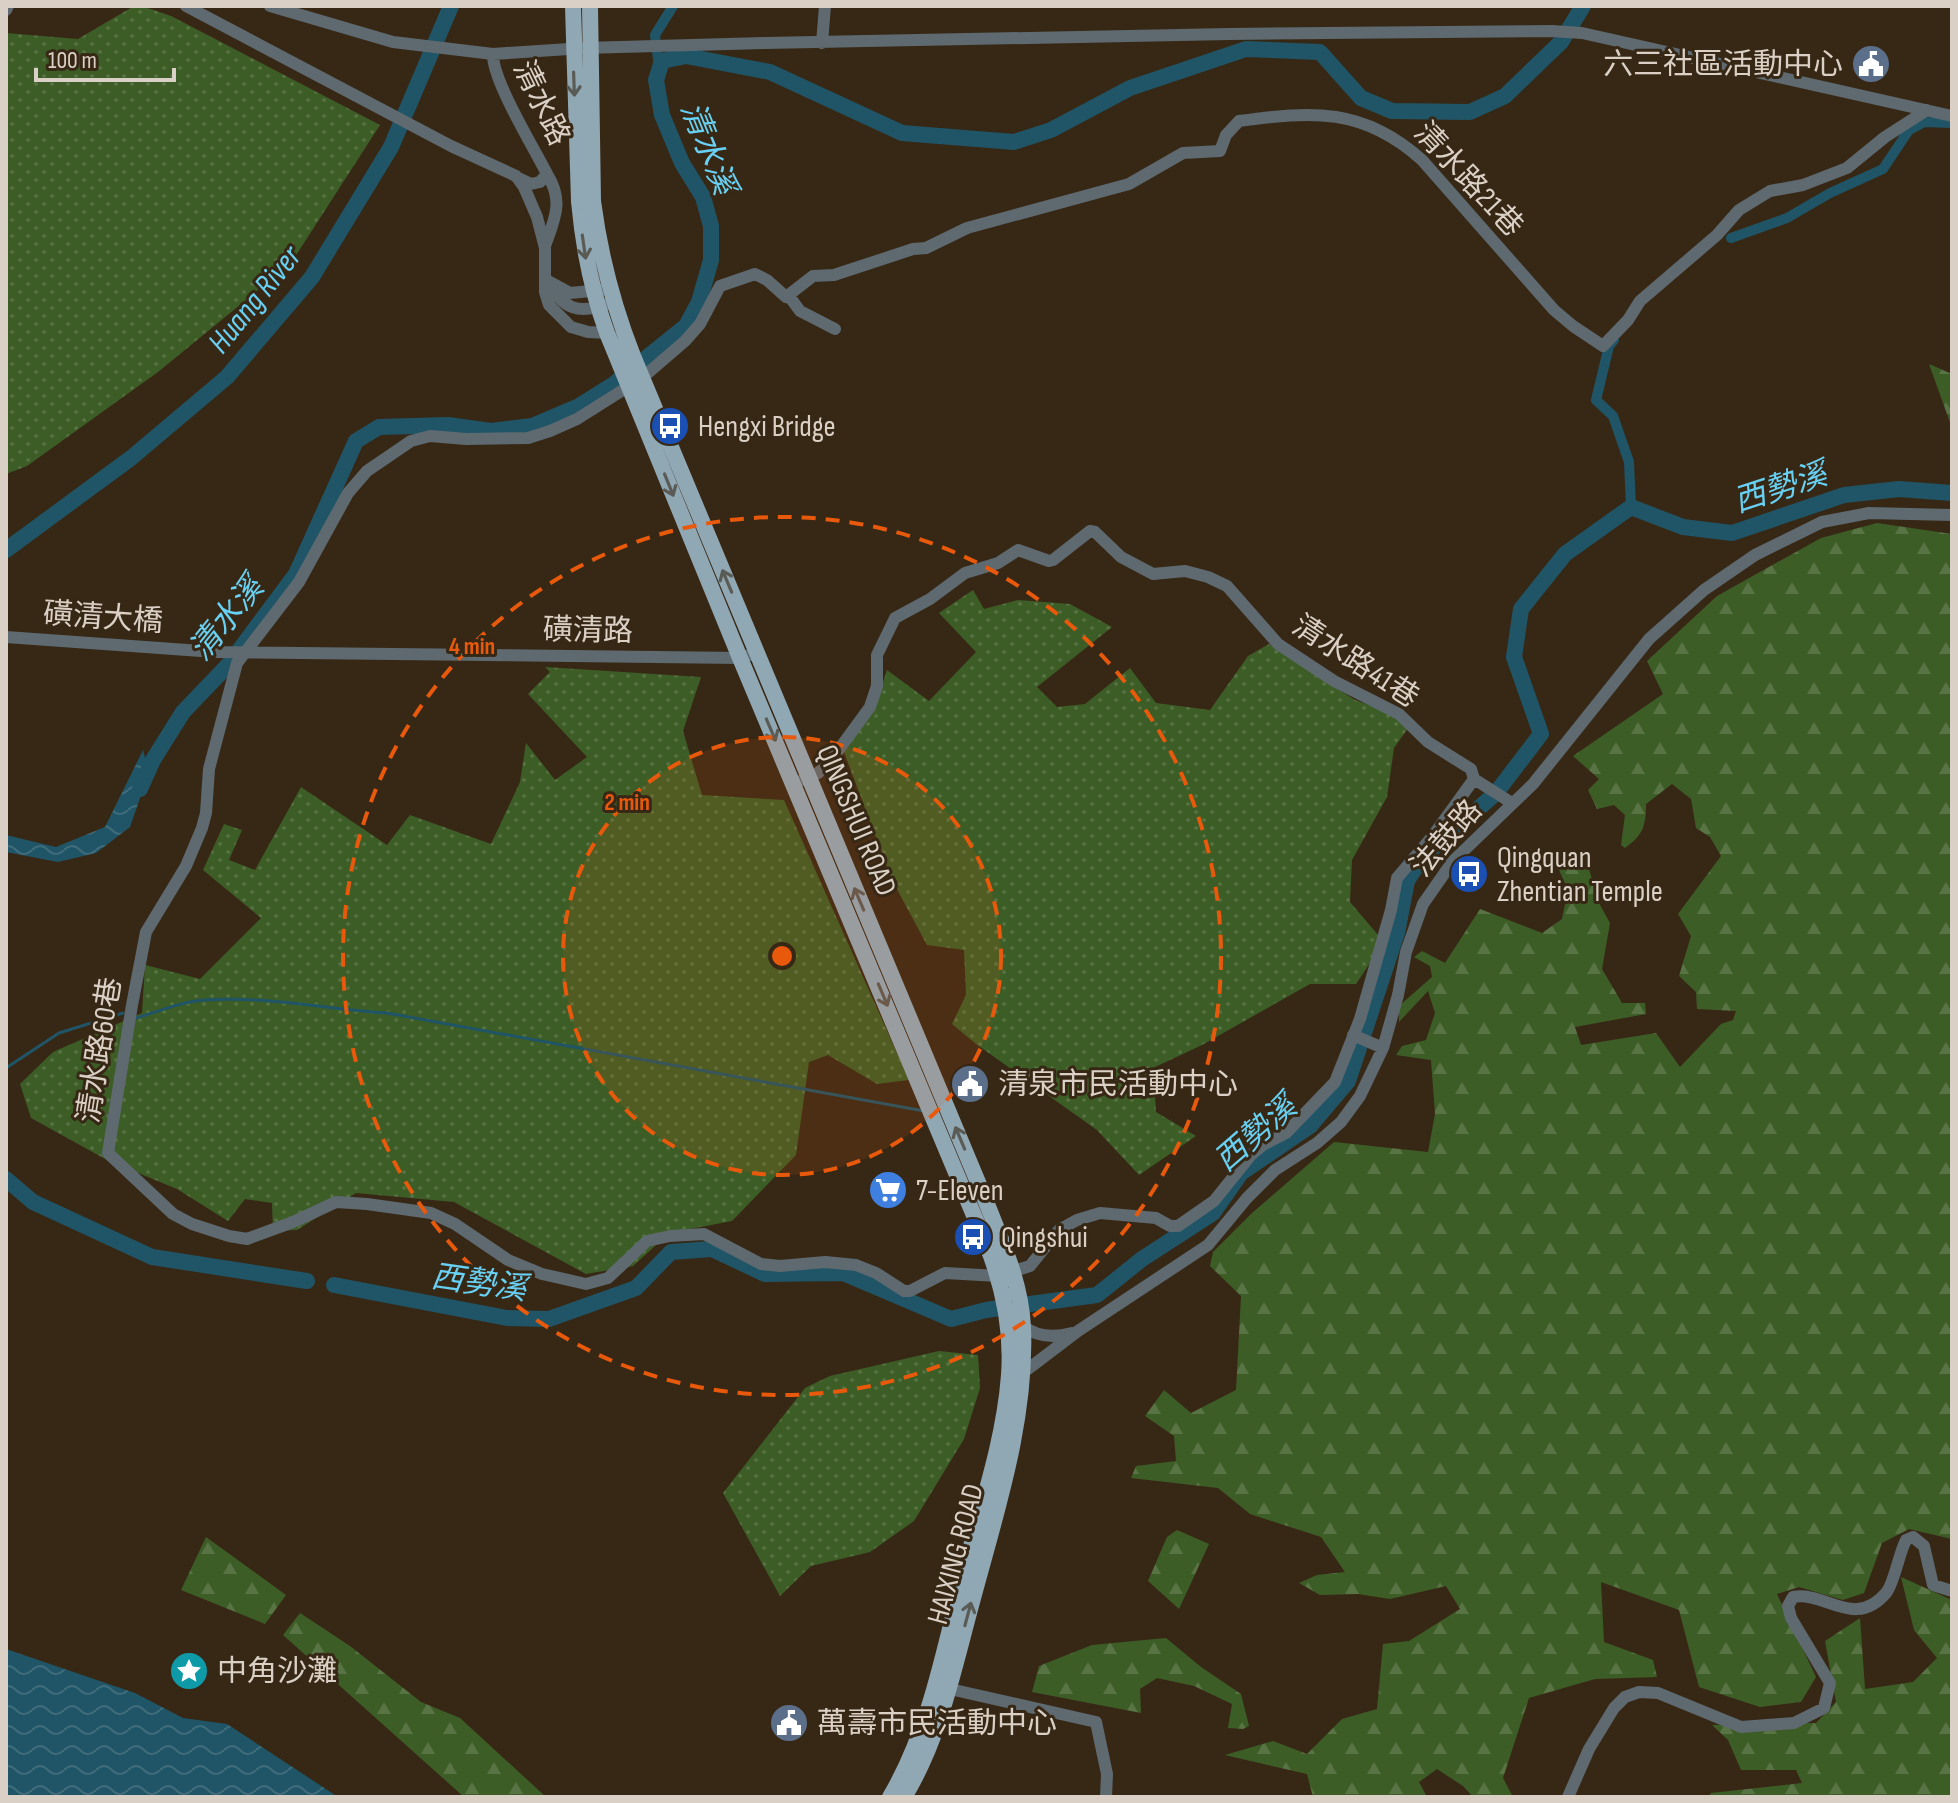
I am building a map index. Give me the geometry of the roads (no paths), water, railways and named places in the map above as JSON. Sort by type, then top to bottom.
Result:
[{"type":"main road","points":[[573,6],[586,201]]},
{"type":"main road","points":[[590,6],[583,250],[603,298]]},
{"type":"main road","name":"QINGSHUI ROAD","points":[[603,298],[607,333],[632,373]]},
{"type":"main road","name":"QINGSHUI ROAD","points":[[603,298],[748,656],[985,1199],[1017,1321]]},
{"type":"main road","name":"HAIXING ROAD","points":[[904,1797],[928,1747],[1016,1372],[1017,1321]]},
{"type":"main road","name":"HAIXING ROAD","points":[[890,1797],[942,1687]]},
{"type":"street","name":"清水路","points":[[186,6],[451,146],[531,184],[540,182],[547,174]]},
{"type":"street","points":[[270,6],[393,42],[493,54],[637,47],[1214,34],[1552,31],[1581,33],[1952,116]]},
{"type":"street","points":[[822,43],[825,6]]},
{"type":"street","name":"清水路","points":[[493,54],[492,59],[504,90],[558,196],[545,248]]},
{"type":"street","name":"清水路21巷","points":[[789,296],[813,276],[834,275],[936,244],[942,238],[967,228],[1129,184],[1183,153],[1220,151],[1226,135],[1239,121],[1313,113],[1390,133],[1403,143],[1422,160],[1554,310],[1603,346],[1628,320],[1640,301],[1717,235],[1739,210],[1770,191],[1803,185],[1847,168],[1885,137],[1927,110]]},
{"type":"street","name":"清水路","points":[[516,176],[537,217],[545,248],[545,292],[549,305],[559,317],[580,330],[607,333]]},
{"type":"street","points":[[244,652],[299,582],[348,493],[367,471],[411,441],[430,436],[528,438],[577,419],[632,373],[685,341],[700,324],[720,286],[755,274],[767,280],[783,296],[789,296],[800,311],[835,329]]},
{"type":"street","points":[[546,279],[570,293],[603,298]]},
{"type":"street","name":"法鼓路","points":[[1016,1372],[1028,1369],[1078,1331],[1208,1245],[1275,1170],[1317,1143],[1341,1122],[1360,1096],[1383,1048],[1406,952],[1423,904],[1453,861],[1533,784],[1649,639],[1704,590],[1755,555],[1822,522],[1869,513],[1952,515]]},
{"type":"street","name":"清水路41巷","points":[[801,780],[829,763],[870,707],[877,686],[877,655],[895,618],[930,599],[965,573],[998,563],[1018,550],[1053,560],[1090,531],[1095,532],[1121,557],[1153,574],[1185,571],[1227,586],[1278,644],[1334,681],[1399,714],[1428,742],[1471,769],[1474,779],[1512,803]]},
{"type":"street","name":"磺清大橋","points":[[6,637],[244,652]]},
{"type":"street","name":"磺清路","points":[[244,652],[748,656]]},
{"type":"street","name":"清水路60巷","points":[[244,652],[237,663],[209,769],[202,828],[186,866],[146,932],[108,1153],[173,1214],[192,1224],[247,1239],[336,1202],[407,1208],[431,1213],[455,1224],[508,1260],[542,1274],[586,1284],[608,1278],[647,1241],[704,1234],[761,1264],[780,1266],[825,1262],[856,1265],[876,1273],[904,1291],[915,1289],[945,1273],[1008,1282]]},
{"type":"street","points":[[1008,1282],[1030,1266],[1059,1230],[1077,1220],[1100,1213],[1156,1218],[1170,1226],[1178,1226],[1214,1201],[1251,1155],[1286,1133],[1304,1117],[1335,1082],[1353,1035],[1391,910],[1397,878],[1432,837],[1474,779]]},
{"type":"street","points":[[1353,1035],[1383,1048]]},
{"type":"street","points":[[1226,1185],[1247,1198]]},
{"type":"street","points":[[1017,1321],[1041,1335],[1060,1337],[1078,1331]]},
{"type":"street","points":[[1568,1797],[1589,1749],[1614,1708],[1625,1697],[1639,1692],[1658,1693],[1741,1727],[1794,1723],[1824,1708],[1830,1683],[1791,1618],[1788,1606],[1793,1597],[1805,1595],[1853,1611],[1873,1603],[1888,1591],[1902,1548],[1906,1540],[1913,1537],[1924,1546],[1933,1585],[1952,1591]]},
{"type":"street","points":[[942,1687],[1096,1722],[1107,1774],[1106,1797]]},
{"type":"water","points":[[143,750],[149,772],[130,827],[96,853],[58,862],[6,852],[6,835],[56,847],[105,827]]},
{"type":"water","points":[[6,1649],[135,1693],[183,1718],[227,1724],[338,1797],[6,1797]]},
{"type":"waterway","name":"Huang River","points":[[6,550],[131,458],[227,377],[312,277],[391,147],[451,6]]},
{"type":"waterway","points":[[659,67],[655,35],[673,6]]},
{"type":"waterway","name":"清水溪","points":[[140,789],[153,760],[183,712],[229,664],[296,574],[356,441],[379,427],[448,425],[491,431],[532,426],[579,406],[614,384],[686,326],[699,302],[711,260],[711,226],[703,197],[682,163],[662,115],[656,80],[662,61],[686,56],[770,72],[902,133],[1014,142],[1051,130],[1130,88],[1246,49],[1320,52],[1361,98],[1392,111],[1470,112],[1505,96],[1561,42],[1583,6]]},
{"type":"waterway","points":[[1731,238],[1787,218],[1830,193],[1883,169],[1909,130],[1924,122],[1952,123]]},
{"type":"waterway","points":[[1614,340],[1609,346],[1596,400],[1613,416],[1629,462],[1631,507]]},
{"type":"waterway","name":"西勢溪","points":[[334,1285],[507,1318],[549,1319],[636,1288],[671,1252],[712,1249],[765,1274],[843,1273],[951,1319],[986,1310],[1097,1295],[1142,1259],[1213,1213],[1241,1173],[1310,1126],[1348,1081],[1397,933],[1407,881],[1422,858],[1496,793],[1541,734],[1514,657],[1521,609],[1565,554],[1631,507],[1683,527],[1732,533],[1844,495],[1899,489],[1952,493]]},
{"type":"waterway","points":[[132,1019],[187,1003],[228,999],[387,1013],[924,1111]]},
{"type":"waterway","points":[[6,1068],[59,1033],[123,1013]]},
{"type":"waterway","name":"西勢溪","points":[[6,1179],[33,1202],[152,1257],[307,1281]]},
{"type":"place","name":"六三社區活動中心","points":[[1871,64]]},
{"type":"place","name":"Hengxi Bridge","points":[[670,426]]},
{"type":"place","name":"Qingquan Zhentian Temple","points":[[1469,874]]},
{"type":"place","name":"清泉市民活動中心","points":[[970,1084]]},
{"type":"place","name":"7-Eleven","points":[[888,1190]]},
{"type":"place","name":"Qingshui","points":[[973,1237]]},
{"type":"place","name":"中角沙灘","points":[[189,1671]]},
{"type":"place","name":"萬壽市民活動中心","points":[[789,1723]]}]
